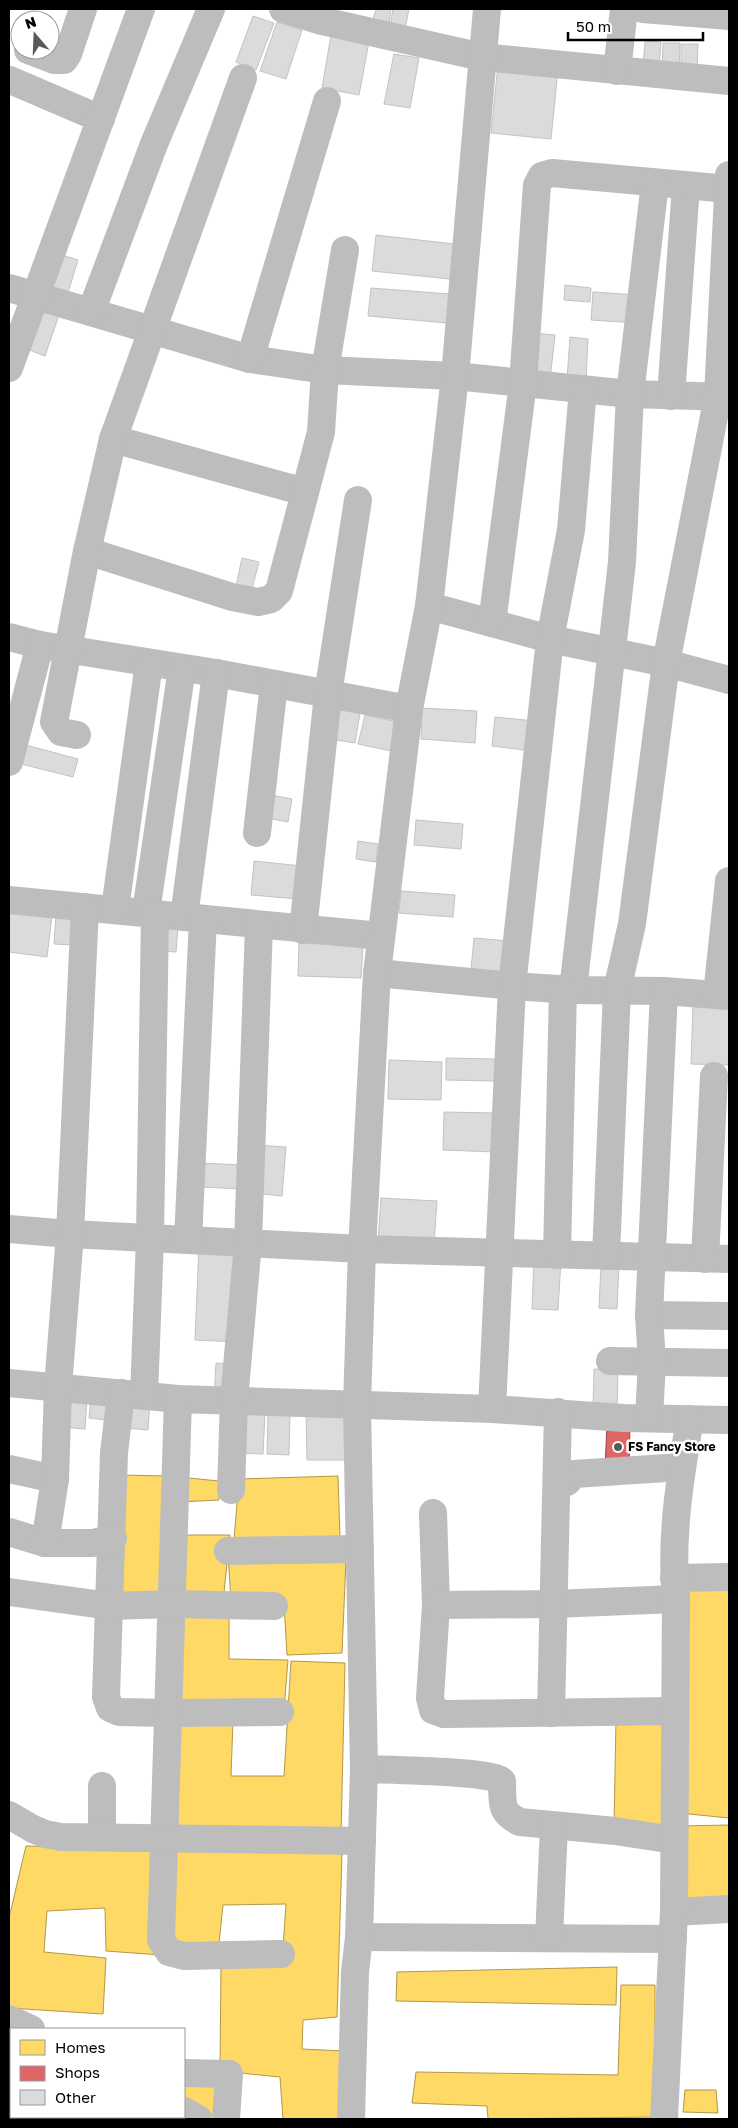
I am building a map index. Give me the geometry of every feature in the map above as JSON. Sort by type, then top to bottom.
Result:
[{"type":"street","points":[[9,368],[141,9]]},
{"type":"street","points":[[92,312],[154,144],[211,9]]},
{"type":"street","points":[[283,9],[318,20],[482,57],[729,82]]},
{"type":"street","points":[[351,2119],[364,1769],[357,1405],[362,1249],[376,973],[409,709],[429,606],[455,376],[487,9]]},
{"type":"street","points":[[617,71],[624,9]]},
{"type":"street","points":[[643,9],[729,16]]},
{"type":"street","points":[[60,60],[64,60],[68,54],[76,11]]},
{"type":"street","points":[[77,736],[61,732],[54,722],[87,551],[113,440],[243,78]]},
{"type":"street","points":[[9,81],[101,118]]},
{"type":"street","points":[[250,359],[327,101]]},
{"type":"street","points":[[492,623],[523,383],[537,185],[542,176],[552,173],[729,189]]},
{"type":"street","points":[[606,1256],[616,990],[632,924],[666,663],[724,397],[729,175]]},
{"type":"street","points":[[557,1255],[568,990],[622,562],[630,394],[655,183]]},
{"type":"street","points":[[671,396],[686,186]]},
{"type":"street","points":[[87,551],[232,597],[258,602],[271,599],[279,591],[320,432],[324,370],[345,250]]},
{"type":"street","points":[[9,288],[250,359],[324,370],[455,376],[630,394],[724,397]]},
{"type":"street","points":[[492,1408],[512,986],[550,639],[571,530],[583,389]]},
{"type":"street","points":[[113,440],[305,492]]},
{"type":"street","points":[[303,930],[328,694],[358,500]]},
{"type":"street","points":[[429,606],[550,639],[666,663],[729,680]]},
{"type":"street","points":[[9,637],[40,645],[182,668],[409,709]]},
{"type":"street","points":[[9,762],[40,645]]},
{"type":"street","points":[[115,910],[149,663]]},
{"type":"street","points":[[182,668],[150,913],[150,1238],[132,1394],[114,1453],[113,1538],[106,1697],[110,1708],[118,1712],[280,1712]]},
{"type":"street","points":[[188,1240],[194,918],[216,674]]},
{"type":"street","points":[[257,833],[274,684]]},
{"type":"street","points":[[376,973],[568,990],[664,991],[723,995],[729,881]]},
{"type":"street","points":[[9,900],[303,930],[381,936]]},
{"type":"street","points":[[45,1543],[55,1479],[58,1387],[70,1234],[85,907]]},
{"type":"street","points":[[230,1490],[234,1400],[248,1243],[258,925]]},
{"type":"street","points":[[649,1418],[652,1362],[649,1315],[664,991]]},
{"type":"street","points":[[9,1229],[70,1234],[362,1249],[717,1259],[714,1076]]},
{"type":"street","points":[[649,1315],[729,1316]]},
{"type":"street","points":[[610,1361],[729,1363]]},
{"type":"street","points":[[9,1383],[178,1399],[492,1408],[649,1418],[729,1420]]},
{"type":"street","points":[[178,1399],[161,1940],[169,1952],[184,1956],[281,1954]]},
{"type":"street","points":[[551,1713],[558,1412]]},
{"type":"street","points":[[664,2119],[674,1926],[676,1526],[682,1467],[690,1419]]},
{"type":"street","points":[[557,1483],[567,1482],[574,1474],[682,1467]]},
{"type":"street","points":[[9,1469],[55,1479]]},
{"type":"street","points":[[433,1513],[436,1605],[430,1698],[433,1710],[444,1714],[674,1711]]},
{"type":"street","points":[[9,1532],[45,1543],[93,1543],[113,1538]]},
{"type":"street","points":[[228,1551],[360,1549]]},
{"type":"street","points":[[436,1605],[553,1604],[675,1588],[729,1577]]},
{"type":"street","points":[[9,1592],[110,1606],[172,1604],[274,1606]]},
{"type":"street","points":[[364,1769],[480,1775],[499,1778],[502,1781],[503,1810],[508,1816],[520,1822],[674,1840]]},
{"type":"street","points":[[102,1786],[102,1837]]},
{"type":"street","points":[[9,1815],[45,1834],[61,1837],[362,1841]]},
{"type":"street","points":[[549,1938],[554,1826]]},
{"type":"street","points":[[359,1936],[549,1938],[674,1926],[729,1909]]},
{"type":"street","points":[[9,2019],[29,2028]]},
{"type":"street","points":[[185,2073],[229,2074],[226,2119]]},
{"type":"street","points":[[185,2112],[198,2119]]},
{"type":"building: Homes","points":[[119,1475],[168,1476],[167,1599],[117,1599]]},
{"type":"building: Homes","points":[[338,1476],[340,1537],[234,1540],[239,1479]]},
{"type":"building: Homes","points":[[179,1477],[219,1481],[219,1500],[179,1502]]},
{"type":"building: Homes","points":[[178,1535],[230,1535],[223,1602],[176,1602]]},
{"type":"building: Homes","points":[[228,1555],[346,1559],[342,1653],[287,1655],[284,1604],[231,1600]]},
{"type":"building: Homes","points":[[682,1585],[729,1586],[729,1818],[679,1813]]},
{"type":"building: Homes","points":[[176,1612],[229,1616],[229,1659],[288,1660],[284,1709],[173,1711]]},
{"type":"building: Homes","points":[[291,1661],[345,1663],[341,1836],[169,1835],[171,1721],[233,1721],[231,1776],[284,1776]]},
{"type":"building: Homes","points":[[672,1715],[670,1834],[614,1827],[616,1719]]},
{"type":"building: Homes","points":[[729,1825],[729,1901],[680,1902],[680,1826]]},
{"type":"building: Homes","points":[[26,1846],[162,1849],[160,1955],[106,1951],[105,1908],[47,1911],[44,1952],[106,1958],[103,2014],[9,2008],[9,1918]]},
{"type":"building: Homes","points":[[172,1848],[342,1854],[337,2017],[303,2020],[302,2049],[343,2051],[343,2119],[283,2119],[280,2077],[220,2071],[221,1962],[282,1962],[286,1904],[223,1905],[218,1953],[170,1949]]},
{"type":"building: Homes","points":[[617,1967],[616,2005],[396,2001],[397,1972]]},
{"type":"building: Homes","points":[[621,1985],[655,1985],[655,2117],[488,2119],[487,2106],[412,2103],[416,2072],[618,2075]]},
{"type":"building: Homes","points":[[10,2038],[10,2118],[42,2118],[9,2119]]},
{"type":"building: Homes","points":[[185,2077],[220,2078],[221,2116],[192,2113],[185,2109]]},
{"type":"building: Homes","points":[[685,2090],[716,2090],[718,2113],[683,2112]]},
{"type":"building: Homes","points":[[100,2118],[155,2118],[155,2119]]},
{"type":"building: Shops","name":"FS Fancy Store","points":[[607,1425],[630,1426],[629,1468],[605,1467]]},
{"type":"building: Other","points":[[376,9],[391,9],[389,23],[373,20]]},
{"type":"building: Other","points":[[393,9],[409,9],[405,29],[390,26]]},
{"type":"building: Other","points":[[253,16],[274,23],[256,70],[236,62]]},
{"type":"building: Other","points":[[277,22],[302,30],[286,79],[260,71]]},
{"type":"building: Other","points":[[331,35],[369,42],[359,95],[322,88]]},
{"type":"building: Other","points":[[645,41],[661,42],[659,68],[643,67]]},
{"type":"building: Other","points":[[663,43],[680,43],[679,70],[662,70]]},
{"type":"building: Other","points":[[681,44],[698,44],[697,71],[681,71]]},
{"type":"building: Other","points":[[394,54],[419,58],[410,108],[384,104]]},
{"type":"building: Other","points":[[498,64],[558,70],[551,139],[491,133]]},
{"type":"building: Other","points":[[376,235],[454,244],[450,279],[372,271]]},
{"type":"building: Other","points":[[56,253],[78,260],[67,296],[44,289]]},
{"type":"building: Other","points":[[565,285],[591,288],[590,302],[564,300]]},
{"type":"building: Other","points":[[371,288],[450,294],[447,323],[368,316]]},
{"type":"building: Other","points":[[593,292],[639,295],[637,323],[591,320]]},
{"type":"building: Other","points":[[37,301],[61,309],[45,356],[21,347]]},
{"type":"building: Other","points":[[532,333],[555,335],[550,380],[528,377]]},
{"type":"building: Other","points":[[570,337],[588,339],[586,381],[567,379]]},
{"type":"building: Other","points":[[242,558],[259,562],[252,589],[236,586]]},
{"type":"building: Other","points":[[422,708],[477,711],[475,743],[421,739]]},
{"type":"building: Other","points":[[334,709],[360,713],[355,743],[330,739]]},
{"type":"building: Other","points":[[365,715],[398,722],[391,751],[358,744]]},
{"type":"building: Other","points":[[495,717],[535,721],[532,751],[492,746]]},
{"type":"building: Other","points":[[26,745],[78,759],[73,777],[21,764]]},
{"type":"building: Other","points":[[266,794],[292,799],[288,822],[262,817]]},
{"type":"building: Other","points":[[416,820],[463,824],[461,849],[414,845]]},
{"type":"building: Other","points":[[358,841],[378,844],[376,862],[356,859]]},
{"type":"building: Other","points":[[254,861],[302,866],[298,899],[251,895]]},
{"type":"building: Other","points":[[401,891],[455,895],[453,917],[399,913]]},
{"type":"building: Other","points":[[9,911],[52,916],[47,957],[9,952]]},
{"type":"building: Other","points":[[56,915],[77,917],[74,945],[54,944]]},
{"type":"building: Other","points":[[163,925],[178,927],[176,952],[161,951]]},
{"type":"building: Other","points":[[474,938],[508,941],[505,972],[471,969]]},
{"type":"building: Other","points":[[299,943],[363,946],[361,978],[298,976]]},
{"type":"building: Other","points":[[693,1002],[729,1003],[729,1065],[691,1064]]},
{"type":"building: Other","points":[[446,1058],[495,1059],[494,1081],[446,1080]]},
{"type":"building: Other","points":[[389,1060],[442,1062],[441,1100],[388,1099]]},
{"type":"building: Other","points":[[444,1112],[496,1113],[495,1152],[443,1150]]},
{"type":"building: Other","points":[[255,1145],[286,1147],[282,1196],[252,1193]]},
{"type":"building: Other","points":[[201,1163],[243,1165],[242,1189],[200,1187]]},
{"type":"building: Other","points":[[381,1198],[437,1201],[434,1244],[378,1241]]},
{"type":"building: Other","points":[[199,1245],[242,1247],[238,1342],[195,1340]]},
{"type":"building: Other","points":[[534,1259],[561,1260],[558,1310],[532,1309]]},
{"type":"building: Other","points":[[601,1264],[619,1265],[617,1309],[599,1308]]},
{"type":"building: Other","points":[[216,1363],[234,1364],[232,1398],[214,1397]]},
{"type":"building: Other","points":[[594,1369],[618,1370],[617,1412],[593,1411]]},
{"type":"building: Other","points":[[64,1395],[87,1397],[85,1429],[62,1427]]},
{"type":"building: Other","points":[[91,1397],[117,1399],[115,1421],[89,1418]]},
{"type":"building: Other","points":[[128,1400],[150,1402],[148,1430],[125,1428]]},
{"type":"building: Other","points":[[306,1411],[344,1411],[345,1460],[307,1460]]},
{"type":"building: Other","points":[[234,1413],[265,1414],[263,1454],[232,1453]]},
{"type":"building: Other","points":[[268,1414],[290,1414],[289,1455],[267,1454]]},
{"type":"place","name":"FS Fancy Store","points":[[618,1447]]}]
